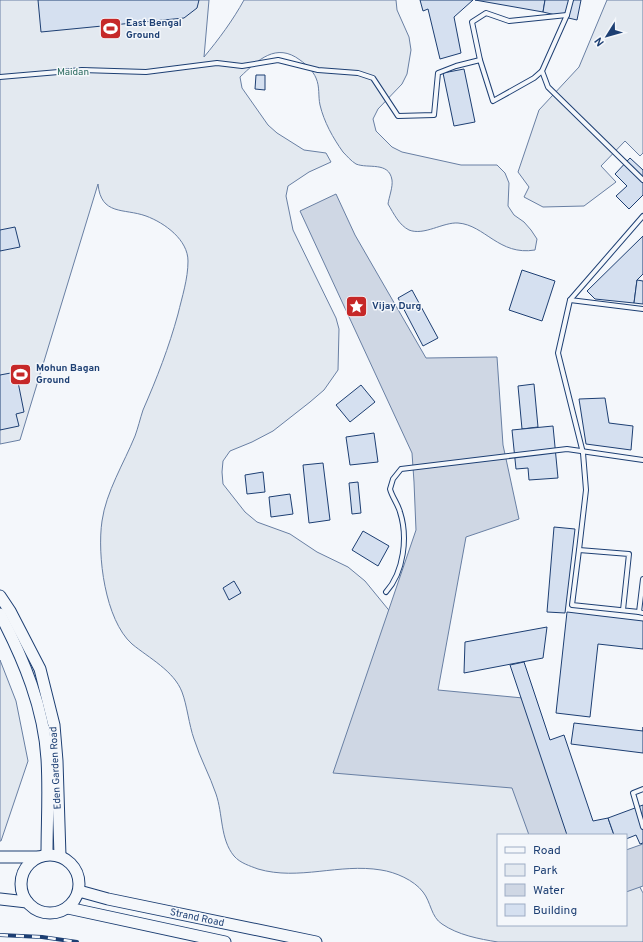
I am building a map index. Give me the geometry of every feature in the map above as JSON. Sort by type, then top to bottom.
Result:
[{"type":"main road","name":"Eden Garden Road","points":[[0,596],[10,611],[40,669],[54,725],[58,761],[60,856]]},
{"type":"main road","name":"Eden Garden Road","points":[[0,614],[24,661],[43,723],[48,759],[42,856]]},
{"type":"main road","points":[[27,902],[21,886],[22,877],[30,862],[42,856]]},
{"type":"main road","points":[[0,857],[60,856],[74,866],[78,874],[79,891],[68,908],[54,913],[39,911],[27,902],[0,899]]},
{"type":"main road","name":"Strand Road","points":[[79,891],[108,899],[316,942]]},
{"type":"main road","name":"Strand Road","points":[[68,908],[225,942]]},
{"type":"lane","points":[[567,16],[509,21],[486,13],[472,22],[480,60],[493,101],[542,72],[567,16],[571,0]]},
{"type":"lane","points":[[0,77],[82,70],[146,72],[217,62],[242,66],[278,60],[318,70],[358,73],[372,78],[398,116],[414,116],[434,114],[438,73],[456,66],[480,60]]},
{"type":"lane","points":[[542,72],[548,87],[643,180]]},
{"type":"lane","points":[[643,216],[570,300],[558,353],[582,453],[586,490],[572,605],[641,612],[643,579]]},
{"type":"lane","points":[[570,300],[643,309]]},
{"type":"lane","points":[[386,592],[395,582],[405,542],[400,512],[390,489],[393,479],[402,469],[567,450],[643,460]]},
{"type":"lane","points":[[579,550],[629,554],[623,610]]},
{"type":"lane","points":[[643,789],[633,793],[643,827]]},
{"type":"green space","name":"Maidan","points":[[0,0],[209,0],[204,57],[226,29],[244,0],[396,0],[397,10],[409,37],[411,50],[407,74],[402,84],[378,109],[373,119],[376,131],[392,147],[402,152],[461,165],[497,165],[505,173],[509,183],[508,206],[514,215],[524,222],[537,239],[535,250],[522,251],[512,249],[502,245],[468,225],[458,223],[452,223],[421,231],[409,230],[405,228],[397,219],[388,204],[392,180],[387,170],[356,164],[343,152],[329,130],[320,105],[317,81],[310,68],[291,55],[283,53],[275,53],[261,59],[240,77],[242,88],[268,125],[277,133],[304,150],[326,153],[331,162],[309,172],[288,186],[286,196],[293,230],[336,318],[339,329],[338,370],[324,390],[273,431],[230,451],[223,461],[223,484],[245,512],[257,522],[290,534],[317,552],[348,567],[365,581],[401,625],[412,682],[467,709],[546,834],[497,834],[497,926],[627,926],[627,875],[635,878],[643,893],[643,942],[498,942],[483,939],[462,934],[442,924],[433,913],[423,892],[409,880],[392,873],[365,868],[304,873],[273,872],[248,865],[239,861],[234,856],[226,842],[216,794],[194,739],[182,692],[178,684],[167,671],[132,644],[123,633],[109,604],[102,569],[101,535],[104,510],[107,499],[135,436],[178,314],[188,268],[187,253],[180,239],[161,223],[146,216],[122,211],[109,206],[100,194],[98,184],[20,440],[0,444]]},
{"type":"green space","points":[[607,0],[643,0],[643,153],[640,156],[625,141],[601,166],[616,182],[584,206],[543,207],[524,197],[529,187],[518,172],[539,110],[579,67]]},
{"type":"green space","points":[[0,660],[16,701],[28,761],[1,841],[0,841]]},
{"type":"water","points":[[336,194],[355,235],[426,358],[497,357],[503,445],[519,519],[466,537],[438,690],[523,698],[568,834],[529,834],[512,788],[333,773],[416,530],[414,482],[412,453],[300,211]]},
{"type":"water","points":[[643,844],[643,886],[627,892],[627,850]]},
{"type":"building","points":[[38,0],[199,0],[197,8],[184,18],[41,32]]},
{"type":"building","points":[[420,0],[473,0],[454,17],[461,53],[440,59],[428,9],[423,11]]},
{"type":"building","points":[[475,0],[545,0],[543,12]]},
{"type":"building","points":[[545,0],[581,0],[577,20],[543,12]]},
{"type":"building","points":[[464,69],[475,122],[454,126],[443,73]]},
{"type":"building","points":[[256,75],[265,75],[265,90],[255,89]]},
{"type":"building","points":[[630,158],[643,170],[643,195],[629,209],[616,196],[627,186],[615,174]]},
{"type":"building","points":[[15,227],[20,247],[0,251],[0,230]]},
{"type":"building","points":[[643,236],[643,274],[637,280],[634,303],[595,299],[587,291]]},
{"type":"building","points":[[522,270],[555,281],[542,321],[509,310]]},
{"type":"building","points":[[637,280],[643,281],[643,304],[634,303]]},
{"type":"building","points":[[412,290],[438,338],[423,346],[398,298]]},
{"type":"building","points":[[16,372],[24,412],[16,414],[19,426],[0,430],[0,375]]},
{"type":"building","points":[[534,384],[538,427],[522,429],[518,386]]},
{"type":"building","points":[[361,385],[375,402],[350,422],[336,405]]},
{"type":"building","points":[[605,398],[609,423],[633,426],[631,450],[586,444],[579,399]]},
{"type":"building","points":[[553,426],[558,478],[529,480],[528,468],[516,469],[512,430]]},
{"type":"building","points":[[374,433],[378,462],[350,465],[346,437]]},
{"type":"building","points":[[323,463],[330,520],[309,523],[303,465]]},
{"type":"building","points":[[263,472],[265,492],[247,494],[245,475]]},
{"type":"building","points":[[358,482],[361,513],[352,514],[349,483]]},
{"type":"building","points":[[290,494],[293,514],[271,517],[269,497]]},
{"type":"building","points":[[554,527],[575,529],[565,613],[547,612]]},
{"type":"building","points":[[363,531],[389,546],[378,566],[352,550]]},
{"type":"building","points":[[234,581],[241,593],[229,600],[223,588]]},
{"type":"building","points":[[567,612],[643,621],[643,649],[598,644],[590,717],[556,713]]},
{"type":"building","points":[[547,627],[543,658],[464,673],[465,642]]},
{"type":"building","points":[[524,662],[550,740],[564,735],[593,821],[608,818],[614,834],[567,834],[510,665]]},
{"type":"building","points":[[574,723],[643,731],[643,753],[571,744]]},
{"type":"building","points":[[643,805],[643,843],[640,844],[636,835],[627,839],[627,834],[614,834],[608,818]]},
{"type":"railway","points":[[0,935],[42,937],[77,942]]},
{"type":"place","name":"East Bengal Ground","points":[[111,29]]},
{"type":"place","name":"Vijay Durg","points":[[357,306]]},
{"type":"place","name":"Mohun Bagan Ground","points":[[20,374]]}]
